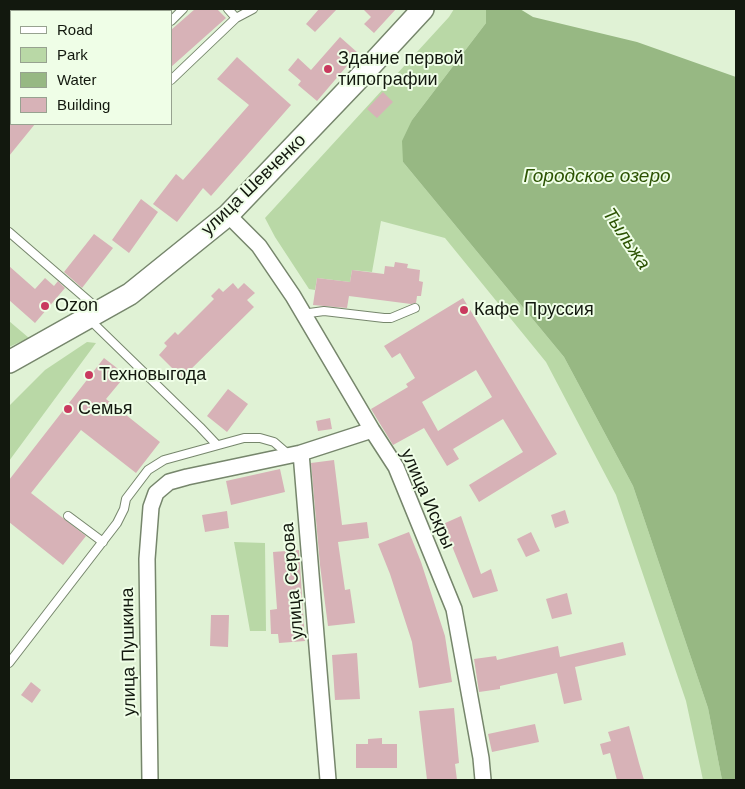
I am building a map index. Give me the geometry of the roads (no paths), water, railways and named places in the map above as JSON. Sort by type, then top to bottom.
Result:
[{"type":"main road","name":"улица Шевченко","points":[[9,362],[130,294],[228,215],[423,9]]},
{"type":"street","name":"улица Искры","points":[[228,215],[259,246],[396,467],[454,609],[481,758],[483,780]]},
{"type":"street","points":[[295,454],[372,430]]},
{"type":"street","name":"улица Пушкина","points":[[150,780],[147,558],[151,507],[156,493],[169,482],[295,454]]},
{"type":"street","name":"улица Серова","points":[[295,454],[328,780]]},
{"type":"lane","points":[[172,20],[183,9]]},
{"type":"lane","points":[[228,9],[236,18]]},
{"type":"lane","points":[[172,79],[236,18],[253,9]]},
{"type":"lane","points":[[9,232],[94,314],[217,445]]},
{"type":"lane","points":[[302,314],[324,311],[391,318],[415,308]]},
{"type":"lane","points":[[9,663],[117,523],[124,509],[126,499],[148,470],[164,460],[244,438],[260,438],[274,442],[295,454]]},
{"type":"lane","points":[[68,516],[103,542]]},
{"type":"water","name":"Городское озеро","points":[[486,9],[520,9],[533,17],[637,42],[736,77],[736,780],[722,780],[708,708],[633,486],[564,357],[403,162],[402,141],[412,120],[486,23]]},
{"type":"place","name":"Здание первой типографии","points":[[328,69]]},
{"type":"place","name":"Ozon","points":[[45,306]]},
{"type":"place","name":"Кафе Пруссия","points":[[464,310]]},
{"type":"place","name":"Техновыгода","points":[[89,375]]},
{"type":"place","name":"Семья","points":[[68,409]]},
{"type":"water label","name":"Тыльжа","points":[[626,239]]}]
